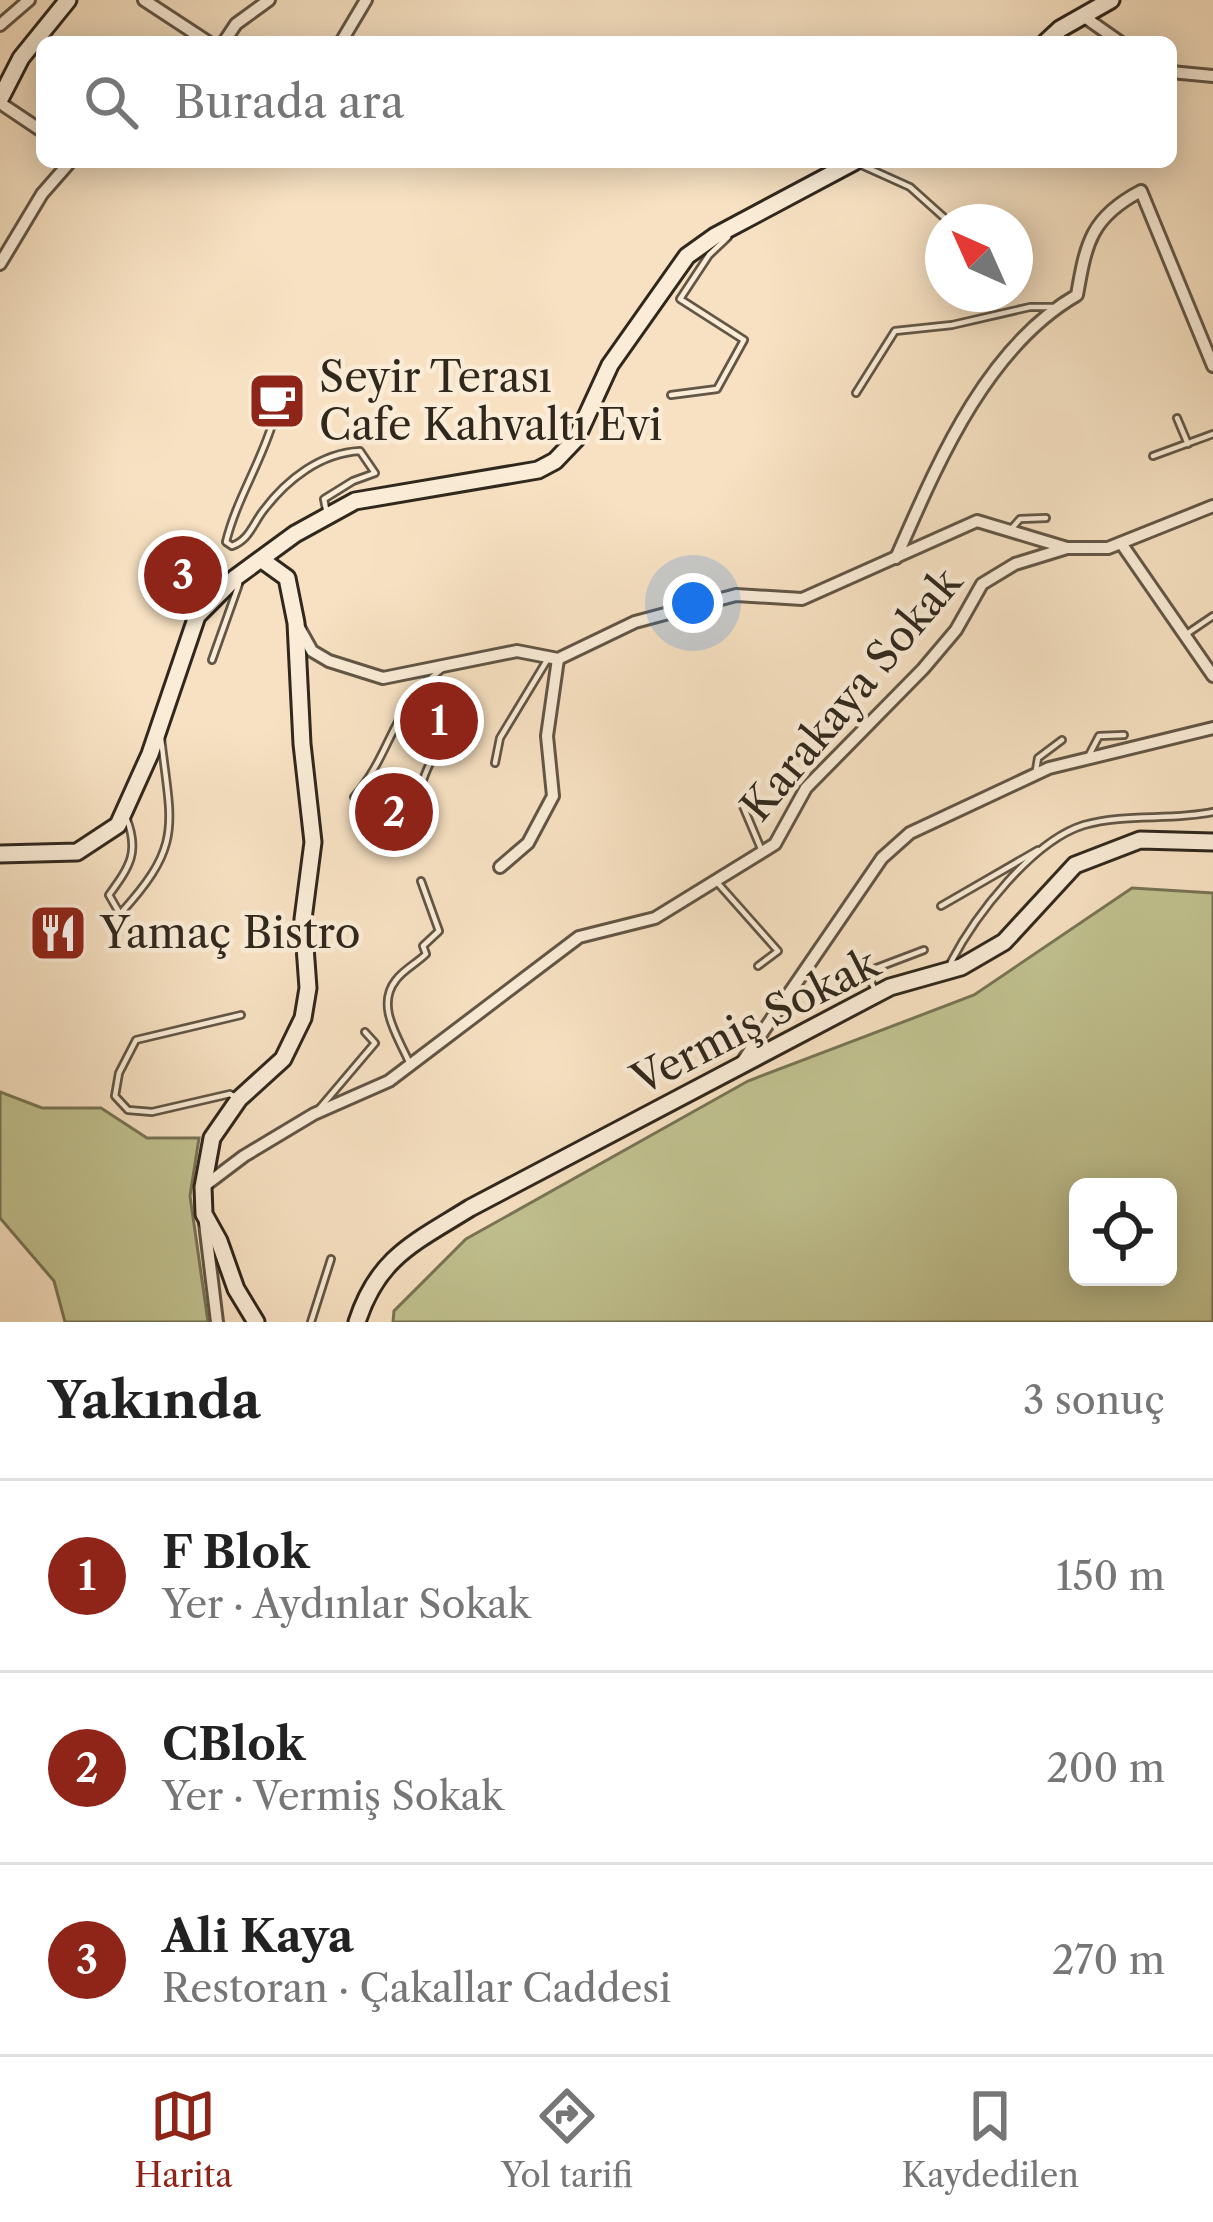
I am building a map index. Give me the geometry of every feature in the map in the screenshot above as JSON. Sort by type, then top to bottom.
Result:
[{"type":"street","points":[[0,26],[28,0]]},
{"type":"street","points":[[39,36],[68,0]]},
{"type":"street","points":[[144,0],[199,36]]},
{"type":"street","points":[[228,36],[268,0]]},
{"type":"street","points":[[345,36],[366,0]]},
{"type":"street","points":[[1055,36],[1111,0]]},
{"type":"street","points":[[1083,16],[1111,36]]},
{"type":"street","points":[[36,39],[0,101],[36,127]]},
{"type":"street","points":[[1177,73],[1213,76]]},
{"type":"street","points":[[0,264],[42,194],[65,168]]},
{"type":"street","points":[[0,854],[77,852],[118,825],[160,726],[197,616],[242,573],[326,514],[356,501],[538,470],[555,461],[576,439],[610,365],[687,256],[715,236],[843,168]]},
{"type":"street","points":[[895,560],[957,426],[1028,331],[1077,295],[1085,247],[1098,223],[1117,203],[1141,191],[1213,366]]},
{"type":"street","points":[[296,622],[312,650],[328,661],[383,678],[517,652],[553,658],[635,622],[736,595],[802,598],[977,520],[1067,548],[1108,548],[1213,506]]},
{"type":"street","points":[[1121,543],[1213,676]]},
{"type":"street","name":"Karakaya Sokak","points":[[203,1187],[244,1156],[317,1113],[388,1081],[579,937],[655,918],[775,844],[806,788],[956,630],[982,584],[1015,564],[1067,548]]},
{"type":"street","points":[[218,1322],[203,1187],[212,1138],[239,1099],[283,1059],[303,1018],[308,988],[303,919],[313,842],[296,622],[287,578],[262,560]]},
{"type":"street","points":[[500,867],[528,843],[553,796],[547,736],[553,658]]},
{"type":"street","points":[[735,1072],[882,858],[910,833],[1035,775],[1213,728]]},
{"type":"street","name":"Vermiş Sokak","points":[[357,1322],[368,1288],[410,1246],[470,1208],[877,994],[947,971],[1004,942],[1075,865],[1140,840],[1213,842]]},
{"type":"street","points":[[204,1214],[256,1322]]},
{"type":"lane","points":[[871,168],[910,188],[928,204]]},
{"type":"lane","points":[[671,395],[717,389],[745,340],[680,298],[710,255],[745,221]]},
{"type":"lane","points":[[856,393],[895,331],[952,325],[1030,307],[1056,307]]},
{"type":"lane","points":[[1177,418],[1188,444]]},
{"type":"lane","points":[[272,425],[260,462],[233,514],[226,542],[232,546],[244,542],[265,508],[306,470],[337,452],[360,451],[375,473],[324,499],[326,514]]},
{"type":"lane","points":[[1153,456],[1213,434]]},
{"type":"lane","points":[[1012,528],[1020,519],[1046,518]]},
{"type":"lane","points":[[212,660],[242,573]]},
{"type":"lane","points":[[1185,635],[1213,616]]},
{"type":"lane","points":[[496,763],[500,738],[553,658]]},
{"type":"lane","points":[[447,665],[419,686],[406,703],[386,751],[354,797],[409,834],[427,766],[436,746],[458,722]]},
{"type":"lane","points":[[124,812],[135,838],[132,857],[109,895],[120,914],[146,885],[165,853],[171,831],[160,726]]},
{"type":"lane","points":[[1087,760],[1099,736],[1124,735]]},
{"type":"lane","points":[[1035,775],[1038,758],[1062,740]]},
{"type":"lane","points":[[743,806],[762,852]]},
{"type":"lane","points":[[941,906],[1084,825],[1213,812]]},
{"type":"lane","points":[[947,971],[1006,884],[1043,848]]},
{"type":"lane","points":[[715,880],[778,951],[758,966]]},
{"type":"lane","points":[[411,1064],[388,1014],[387,995],[398,976],[426,954],[422,946],[439,931],[421,881]]},
{"type":"lane","points":[[877,994],[866,972],[924,950]]},
{"type":"lane","points":[[239,1099],[230,1094],[152,1112],[128,1110],[115,1096],[118,1073],[136,1040],[241,1015]]},
{"type":"lane","points":[[317,1113],[375,1043],[365,1032]]},
{"type":"lane","points":[[311,1322],[331,1258]]},
{"type":"green space","points":[[1132,888],[1213,893],[1213,1322],[393,1322],[394,1311],[466,1239],[748,1081],[974,995]]},
{"type":"green space","points":[[0,1092],[42,1108],[101,1108],[147,1138],[199,1138],[190,1196],[208,1322],[65,1322],[54,1281],[0,1218]]},
{"type":"place","name":"Seyir Terası Cafe Kahvaltı Evi","points":[[277,401]]},
{"type":"place","name":"Ali Kaya","points":[[183,575]]},
{"type":"place","name":"F Blok","points":[[439,721]]},
{"type":"place","name":"CBlok","points":[[394,812]]},
{"type":"place","name":"Yamaç Bistro","points":[[58,933]]}]
